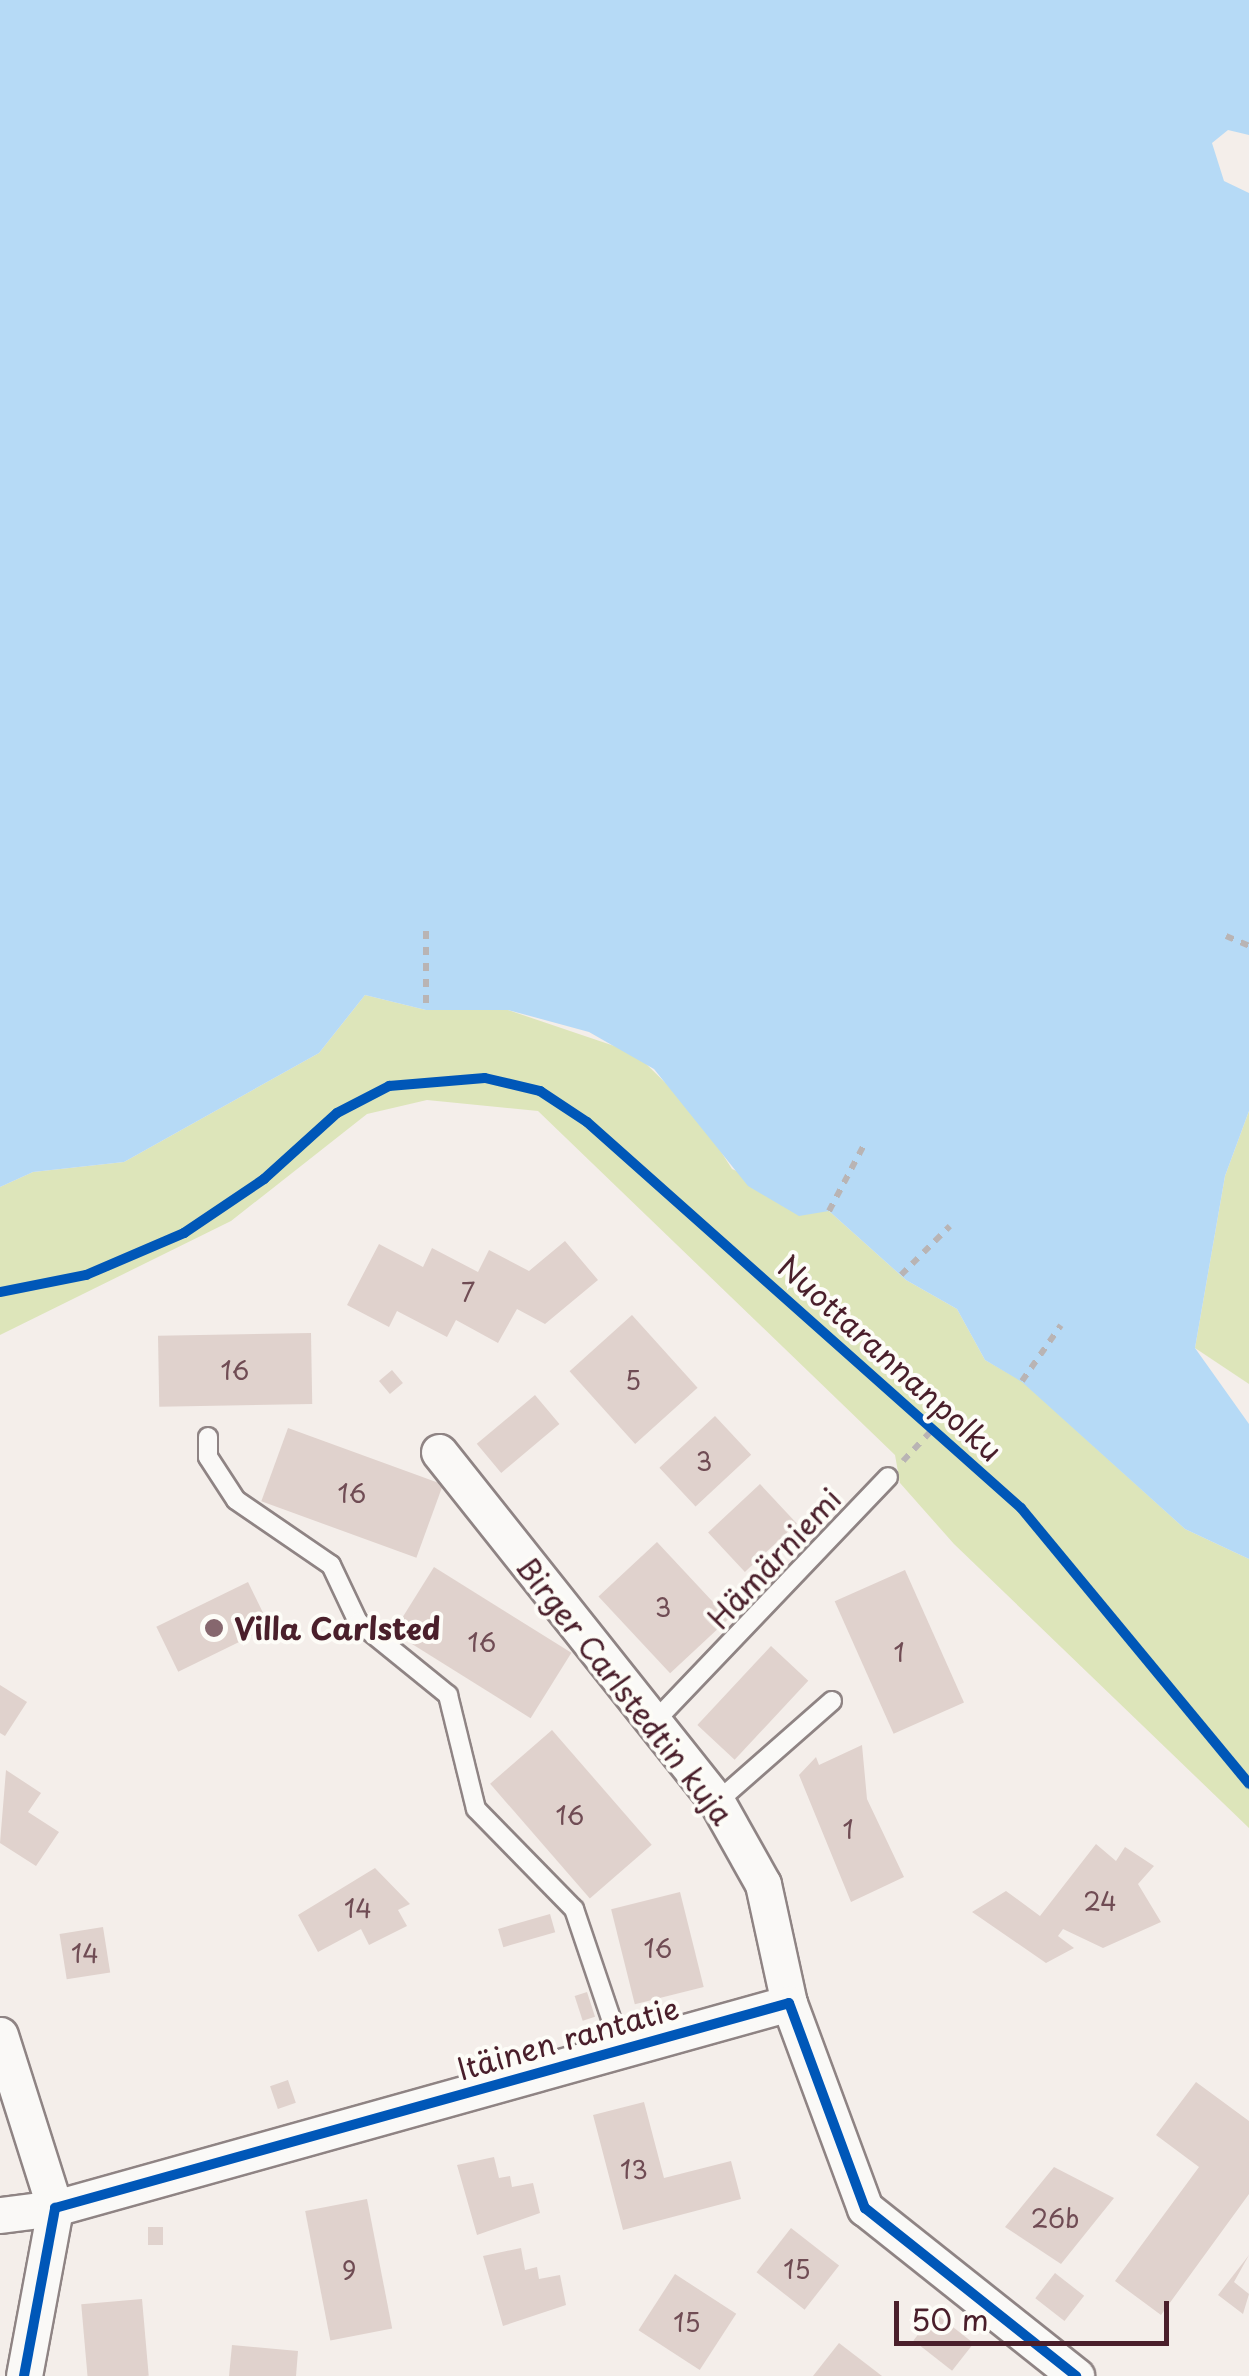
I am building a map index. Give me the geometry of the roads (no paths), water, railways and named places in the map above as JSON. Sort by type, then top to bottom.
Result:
[{"type":"street","name":"Birger Carlstedtin kuja","points":[[439,1452],[717,1802],[763,1884],[789,2003]]},
{"type":"street","name":"Itäinen rantatie","points":[[0,2214],[55,2208],[789,2003]]},
{"type":"street","points":[[789,2003],[865,2208],[1076,2376]]},
{"type":"street","points":[[0,2035],[55,2208],[24,2376]]},
{"type":"lane","points":[[208,1437],[208,1458],[236,1500],[331,1565],[358,1622],[448,1695],[476,1808],[574,1909],[621,2048]]},
{"type":"lane","name":"Hämärniemi","points":[[654,1722],[888,1476]]},
{"type":"lane","points":[[717,1802],[832,1701]]},
{"type":"water","points":[[0,0],[1249,0],[1249,135],[1228,130],[1212,143],[1224,181],[1249,193],[1249,1111],[1225,1176],[1195,1348],[1249,1424],[1249,1559],[1185,1529],[1022,1382],[985,1360],[957,1309],[906,1280],[829,1211],[799,1216],[748,1186],[654,1069],[589,1032],[508,1010],[426,1010],[365,995],[319,1053],[124,1162],[33,1172],[0,1187]]},
{"type":"place","name":"Villa Carlsted","points":[[214,1628]]}]
